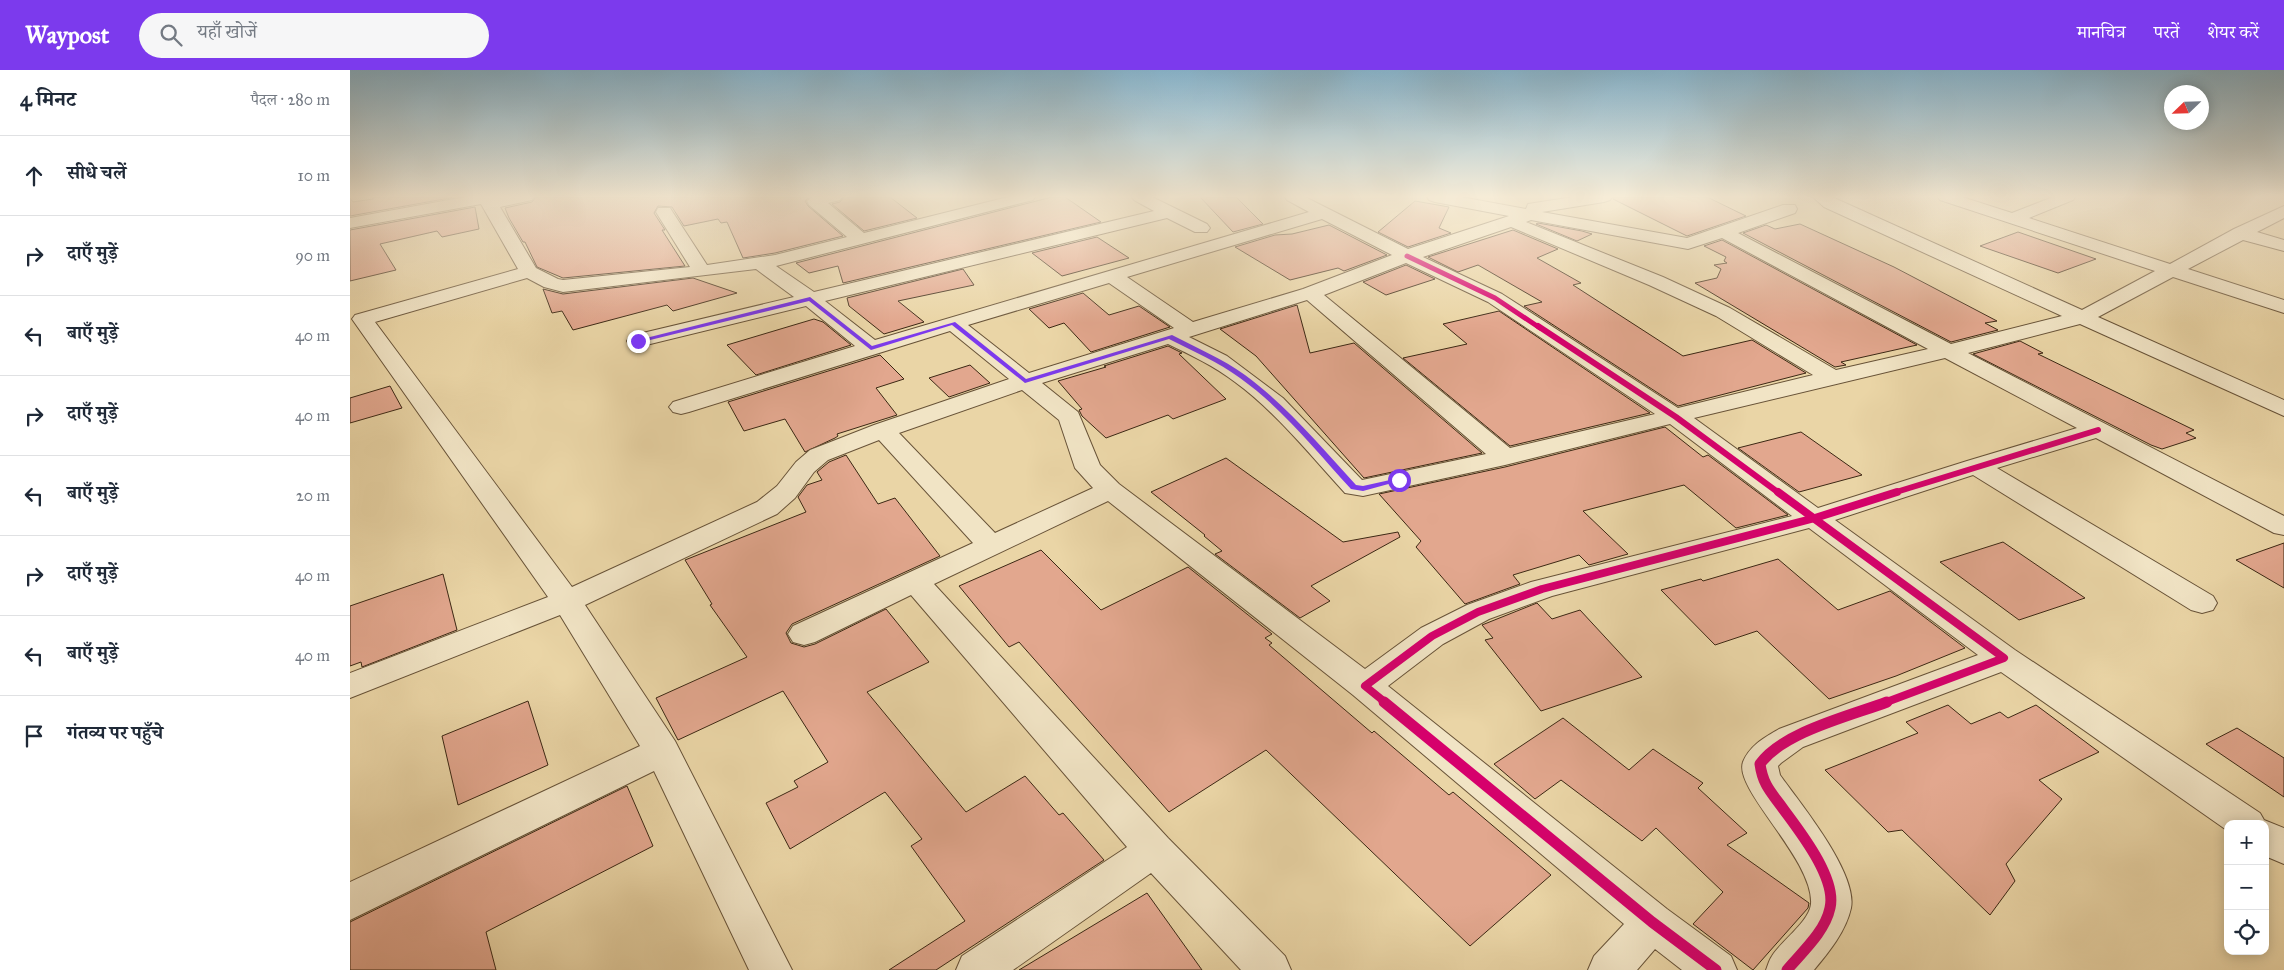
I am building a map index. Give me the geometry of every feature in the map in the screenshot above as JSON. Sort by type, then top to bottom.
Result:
[{"type":"street","points":[[510,239],[529,272],[551,283],[563,286],[761,264],[860,239]]},
{"type":"street","points":[[681,239],[702,271]]},
{"type":"street","points":[[638,341],[1057,239]]},
{"type":"street","points":[[682,407],[953,323],[1237,239]]},
{"type":"street","points":[[1374,239],[1495,298],[1676,417],[2004,658],[2241,820]]},
{"type":"street","points":[[350,686],[567,601],[767,508],[786,492],[805,467],[820,455],[883,430],[1025,381],[1310,293],[1454,239]]},
{"type":"street","points":[[1567,239],[1723,312],[1832,377]]},
{"type":"street","points":[[1658,239],[1688,244],[1703,239]]},
{"type":"street","points":[[1736,239],[2284,527]]},
{"type":"street","points":[[1910,239],[2284,410]]},
{"type":"street","points":[[2073,239],[2284,307]]},
{"type":"street","points":[[1112,276],[1180,333],[1243,377],[1275,403],[1354,487],[1363,488],[1676,417],[1832,377],[1948,351],[2083,317],[2231,239]]},
{"type":"street","points":[[2258,239],[2284,246]]},
{"type":"street","points":[[761,264],[810,299],[871,348]]},
{"type":"street","points":[[529,272],[356,321],[567,601],[662,752],[771,970]]},
{"type":"street","points":[[1310,293],[1505,456]]},
{"type":"street","points":[[953,323],[1070,417],[1088,468],[1110,490],[1365,686],[1652,922],[1716,970]]},
{"type":"street","points":[[883,430],[991,546]]},
{"type":"street","points":[[1365,686],[1432,636],[1478,612],[1542,589],[1814,518],[1976,466],[2098,430]]},
{"type":"street","points":[[1976,466],[2202,603]]},
{"type":"street","points":[[804,634],[1110,490]]},
{"type":"street","points":[[915,581],[1154,850],[1270,970]]},
{"type":"street","points":[[1787,970],[1820,928],[1831,906],[1826,880],[1818,860],[1762,779],[1760,764],[1768,753],[1791,738],[2004,658]]},
{"type":"street","points":[[350,902],[662,752]]},
{"type":"street","points":[[2269,839],[2284,848]]},
{"type":"street","points":[[977,970],[1154,850]]},
{"type":"street","points":[[1609,970],[1652,922]]},
{"type":"building","points":[[350,239],[402,239],[380,244],[396,270],[350,281]]},
{"type":"building","points":[[521,239],[668,239],[685,266],[563,278],[537,267],[525,242]]},
{"type":"building","points":[[735,239],[831,239],[775,253],[743,258]]},
{"type":"building","points":[[889,239],[1029,239],[843,283],[838,266],[809,273],[796,263]]},
{"type":"building","points":[[1089,239],[1100,239],[1129,258],[1062,276],[1032,253]]},
{"type":"building","points":[[1262,239],[1356,239],[1387,255],[1344,271],[1338,268],[1290,280],[1235,247]]},
{"type":"building","points":[[1392,239],[1433,239],[1408,247]]},
{"type":"building","points":[[1485,239],[1534,239],[1558,249],[1537,258],[1581,283],[1573,285],[1683,356],[1752,340],[1806,373],[1678,406],[1524,306],[1542,302],[1478,265],[1458,272],[1428,257]]},
{"type":"building","points":[[1754,239],[1833,239],[1894,267],[1997,321],[1985,323],[1998,330],[1951,342]]},
{"type":"building","points":[[1999,239],[2038,239],[2096,259],[2058,273],[1980,246]]},
{"type":"building","points":[[1722,240],[1917,345],[1841,362],[1846,365],[1835,367],[1695,283],[1717,278],[1721,269],[1714,265],[1727,263],[1724,261],[1726,257],[1704,246]]},
{"type":"building","points":[[1406,265],[1435,279],[1386,295],[1363,282]]},
{"type":"building","points":[[963,269],[974,285],[898,301],[924,322],[884,334],[849,306],[847,298]]},
{"type":"building","points":[[693,278],[737,293],[673,311],[667,305],[573,330],[562,311],[552,313],[543,289],[563,294]]},
{"type":"building","points":[[1083,293],[1109,315],[1139,306],[1170,327],[1091,352],[1064,323],[1049,328],[1029,309]]},
{"type":"building","points":[[1297,305],[1310,353],[1354,343],[1482,453],[1364,478],[1256,356],[1220,329]]},
{"type":"building","points":[[1499,311],[1650,413],[1510,446],[1403,358],[1467,344],[1443,324]]},
{"type":"building","points":[[814,319],[823,322],[851,345],[756,375],[727,345]]},
{"type":"building","points":[[2020,341],[2043,353],[2038,354],[2194,430],[2186,433],[2196,438],[2162,449],[2151,445],[1973,354]]},
{"type":"building","points":[[1168,346],[1182,353],[1179,354],[1226,399],[1173,419],[1168,415],[1106,438],[1082,416],[1079,410],[1082,409],[1058,381],[1106,367],[1104,366]]},
{"type":"building","points":[[880,355],[904,379],[876,388],[897,415],[837,434],[838,436],[835,438],[805,452],[785,419],[744,431],[728,402]]},
{"type":"building","points":[[970,365],[990,383],[949,397],[929,378]]},
{"type":"building","points":[[390,386],[402,408],[350,423],[350,398]]},
{"type":"building","points":[[1665,427],[1703,457],[1708,455],[1788,515],[1736,528],[1684,485],[1583,511],[1628,554],[1589,565],[1579,555],[1513,575],[1520,584],[1465,604],[1416,547],[1421,541],[1379,494],[1505,467]]},
{"type":"building","points":[[1801,432],[1862,475],[1799,492],[1738,448]]},
{"type":"building","points":[[846,455],[878,504],[895,498],[940,556],[792,624],[786,633],[791,643],[804,647],[815,644],[886,609],[929,662],[867,692],[966,812],[1025,776],[1059,815],[1063,813],[1104,860],[936,970],[889,970],[965,921],[911,846],[922,839],[885,792],[790,849],[766,803],[798,787],[794,781],[828,762],[783,691],[678,740],[656,698],[747,657],[710,605],[712,604],[685,560],[806,512],[798,497],[807,485],[822,480],[817,472],[829,462]]},
{"type":"building","points":[[1226,458],[1343,542],[1398,532],[1400,537],[1311,586],[1330,601],[1300,618],[1215,554],[1222,551],[1151,492]]},
{"type":"building","points":[[2003,542],[2085,598],[2019,620],[1940,562]]},
{"type":"building","points":[[2284,543],[2284,588],[2236,560]]},
{"type":"building","points":[[1041,550],[1101,610],[1188,567],[1272,634],[1265,638],[1272,643],[1269,645],[1372,733],[1374,731],[1449,795],[1453,792],[1551,875],[1470,946],[1266,750],[1169,812],[1019,642],[1009,647],[959,586]]},
{"type":"building","points":[[1778,559],[1838,610],[1890,591],[1965,648],[1896,676],[1829,699],[1757,631],[1715,645],[1661,590],[1701,579],[1703,581]]},
{"type":"building","points":[[443,574],[457,630],[362,667],[361,662],[350,666],[350,606]]},
{"type":"building","points":[[1537,603],[1552,619],[1580,610],[1642,677],[1541,711],[1485,640],[1493,638],[1482,625]]},
{"type":"building","points":[[528,701],[548,765],[458,805],[442,736]]},
{"type":"building","points":[[1948,705],[1971,724],[2000,712],[2008,718],[2036,705],[2099,752],[2039,780],[2062,799],[2006,864],[2015,881],[1990,915],[1902,830],[1888,832],[1825,770],[1918,733],[1906,722]]},
{"type":"building","points":[[1563,718],[1629,770],[1653,749],[1703,783],[1698,788],[1747,833],[1727,845],[1809,903],[1808,908],[1753,970],[1693,924],[1723,892],[1656,828],[1642,841],[1561,780],[1535,799],[1494,764]]},
{"type":"building","points":[[2237,728],[2284,758],[2284,797],[2206,744]]},
{"type":"building","points":[[627,786],[653,846],[486,932],[496,970],[350,970],[350,922]]},
{"type":"building","points":[[1147,893],[1202,970],[1019,970]]},
{"type":"cycle path","points":[[1407,256],[1495,298],[1676,417],[2004,658],[1791,738],[1768,753],[1760,764],[1762,779],[1817,859],[1830,893],[1831,906],[1824,923],[1787,970]]},
{"type":"cycle path","points":[[1716,970],[1652,922],[1365,686],[1432,636],[1478,612],[1542,589],[1815,518],[1976,466],[2098,430]]},
{"type":"route","points":[[638,341],[810,299],[871,348],[953,323],[1025,381],[1170,336],[1218,361],[1243,377],[1275,403],[1349,484],[1354,487],[1363,488],[1399,480]]}]
